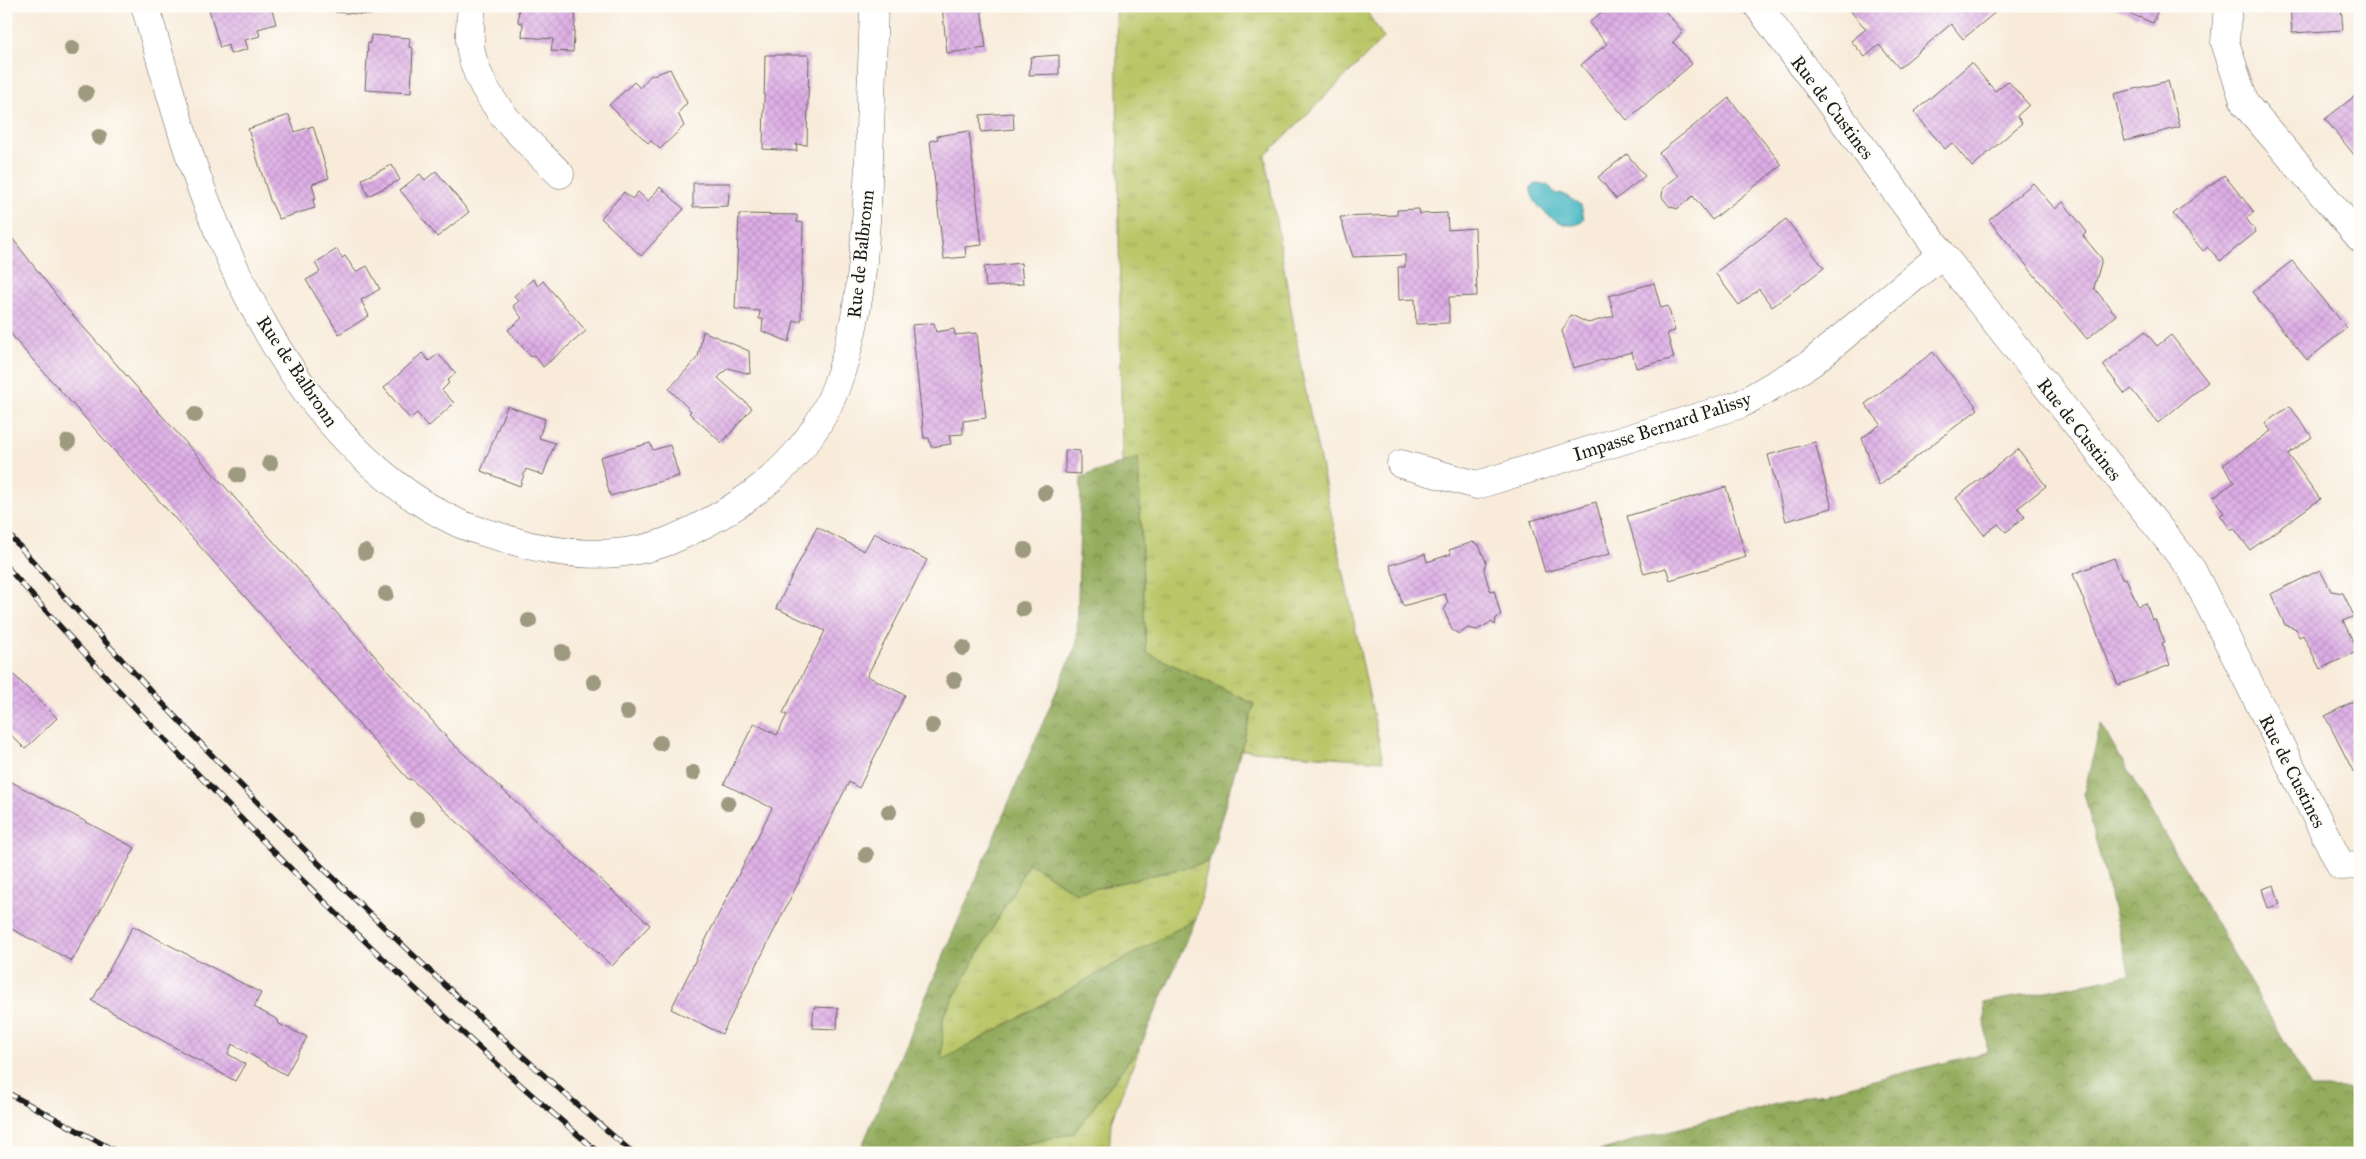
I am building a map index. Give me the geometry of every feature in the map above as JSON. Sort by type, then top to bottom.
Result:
[{"type":"street","name":"Rue de Balbronn","points":[[145,6],[191,157],[212,216],[253,305],[283,355],[334,426],[370,462],[414,498],[460,524],[518,543],[556,551],[608,554],[650,549],[696,529],[735,506],[767,483],[800,450],[820,419],[836,386],[860,297],[866,230],[874,6]]},
{"type":"street","points":[[472,6],[470,30],[472,58],[483,86],[507,121],[560,174]]},
{"type":"street","name":"Rue de Custines","points":[[1758,6],[1942,254],[2192,570],[2341,866],[2360,865]]},
{"type":"street","points":[[2228,6],[2225,42],[2245,104],[2360,238]]},
{"type":"street","name":"Impasse Bernard Palissy","points":[[1401,464],[1476,485],[1741,404],[1810,364],[1942,254]]},
{"type":"green space","points":[[1116,6],[1363,6],[1384,38],[1265,156],[1303,379],[1383,761],[1241,750],[1254,704],[1146,652],[1138,458],[1122,463]]},
{"type":"green space","points":[[1138,458],[1146,652],[1254,704],[1209,862],[1076,893],[1029,863],[943,1017],[942,1060],[1196,919],[1141,1045],[1074,1133],[986,1153],[859,1153],[1077,643],[1081,477]]},
{"type":"green space","points":[[2101,724],[2311,1088],[2360,1088],[2360,1153],[1593,1153],[1648,1136],[1987,1052],[1984,1003],[2130,975],[2084,793]]},
{"type":"green space","points":[[1209,862],[1196,919],[942,1061],[943,1017],[1029,863],[1076,893]]},
{"type":"green space","points":[[1141,1045],[1111,1121],[1109,1153],[986,1153],[1074,1133]]},
{"type":"water","points":[[1537,183],[1548,185],[1556,194],[1561,193],[1581,205],[1584,219],[1578,224],[1570,225],[1551,218],[1536,203],[1532,195],[1531,187]]},
{"type":"building","points":[[208,6],[271,6],[276,24],[258,29],[260,36],[245,40],[248,49],[230,54],[228,45],[220,48]]},
{"type":"building","points":[[336,6],[371,6],[370,15],[335,12]]},
{"type":"building","points":[[519,6],[576,6],[573,52],[551,51],[553,39],[522,37],[523,23],[518,22]]},
{"type":"building","points":[[745,6],[803,6],[803,10],[745,9]]},
{"type":"building","points":[[942,6],[981,6],[986,48],[947,53]]},
{"type":"building","points":[[1599,6],[1661,6],[1683,32],[1673,42],[1692,64],[1627,120],[1581,65],[1607,44],[1589,23],[1603,11]]},
{"type":"building","points":[[1846,6],[1995,6],[1998,10],[1963,39],[1951,24],[1899,68],[1879,45],[1865,57],[1851,41],[1866,29]]},
{"type":"building","points":[[2111,6],[2159,6],[2153,23]]},
{"type":"building","points":[[2290,6],[2341,6],[2343,30],[2292,33]]},
{"type":"building","points":[[371,35],[410,38],[409,47],[413,48],[411,93],[365,90],[368,43],[370,43]]},
{"type":"building","points":[[765,55],[809,55],[807,145],[796,144],[797,151],[763,149]]},
{"type":"building","points":[[1059,55],[1059,74],[1029,75],[1031,57]]},
{"type":"building","points":[[1971,63],[1995,91],[2008,81],[2029,105],[2017,116],[2022,123],[1972,167],[1952,143],[1945,149],[1914,112]]},
{"type":"building","points":[[670,69],[687,103],[678,113],[684,126],[660,149],[651,141],[648,143],[609,105],[634,82],[640,88],[650,76]]},
{"type":"building","points":[[2168,81],[2180,127],[2125,141],[2114,94]]},
{"type":"building","points":[[2360,92],[2360,162],[2325,119]]},
{"type":"building","points":[[1729,98],[1782,165],[1712,220],[1693,196],[1677,209],[1669,206],[1662,197],[1663,188],[1678,176],[1659,153]]},
{"type":"building","points":[[1013,113],[1014,129],[981,132],[980,115]]},
{"type":"building","points":[[289,115],[295,132],[313,126],[329,178],[312,184],[316,199],[313,200],[315,208],[279,219],[270,200],[248,129]]},
{"type":"building","points":[[969,131],[982,245],[965,247],[966,257],[944,259],[930,141],[938,139],[937,136]]},
{"type":"building","points":[[1627,154],[1645,176],[1616,199],[1598,177]]},
{"type":"building","points":[[392,165],[400,180],[368,196],[362,179]]},
{"type":"building","points":[[436,171],[469,212],[437,237],[400,190],[420,174],[425,180]]},
{"type":"building","points":[[2224,175],[2254,212],[2246,218],[2256,232],[2220,261],[2208,247],[2203,251],[2173,214]]},
{"type":"building","points":[[693,183],[730,183],[728,206],[693,207]]},
{"type":"building","points":[[2033,183],[2055,209],[2063,202],[2087,232],[2083,236],[2102,259],[2094,288],[2116,315],[2087,339],[1989,220]]},
{"type":"building","points":[[660,187],[684,209],[641,256],[601,218],[624,192],[632,199],[638,192],[648,201]]},
{"type":"building","points":[[1419,209],[1420,214],[1447,213],[1448,230],[1475,228],[1477,296],[1449,297],[1449,323],[1416,324],[1415,299],[1399,300],[1398,267],[1405,267],[1405,255],[1353,257],[1340,217],[1397,215],[1397,210]]},
{"type":"building","points":[[739,214],[797,215],[797,222],[803,223],[801,321],[794,321],[789,342],[762,331],[763,319],[759,319],[760,311],[735,309]]},
{"type":"building","points":[[1786,219],[1824,268],[1772,307],[1759,289],[1739,305],[1715,273]]},
{"type":"building","points":[[6,230],[63,304],[452,743],[650,925],[612,966],[411,779],[409,780],[17,342],[6,327]]},
{"type":"building","points":[[337,249],[342,258],[345,256],[356,272],[367,266],[380,289],[361,300],[369,316],[339,334],[306,280],[320,272],[315,263]]},
{"type":"building","points":[[2292,261],[2347,328],[2307,360],[2252,292]]},
{"type":"building","points":[[1021,263],[1023,284],[986,287],[984,267]]},
{"type":"building","points":[[533,279],[538,286],[543,281],[586,331],[543,367],[534,355],[531,357],[508,330],[522,318],[513,306],[519,301],[514,296]]},
{"type":"building","points":[[1654,283],[1661,308],[1668,306],[1675,331],[1667,333],[1674,358],[1636,368],[1632,352],[1573,368],[1562,331],[1571,315],[1588,323],[1614,316],[1609,296]]},
{"type":"building","points":[[934,323],[936,332],[954,329],[955,335],[977,333],[986,418],[963,421],[963,434],[949,435],[951,444],[931,447],[929,438],[924,438],[912,325]]},
{"type":"building","points":[[703,331],[749,351],[750,374],[728,368],[718,378],[752,408],[722,443],[689,413],[691,411],[669,389],[698,357]]},
{"type":"building","points":[[2145,331],[2157,346],[2171,335],[2208,382],[2158,423],[2131,389],[2125,394],[2103,365]]},
{"type":"building","points":[[1933,352],[1978,409],[1879,486],[1862,438],[1881,424],[1865,404]]},
{"type":"building","points":[[422,353],[429,361],[438,354],[456,373],[447,381],[449,383],[442,390],[454,403],[428,427],[417,413],[410,419],[384,388]]},
{"type":"building","points":[[507,406],[545,419],[539,438],[555,443],[543,475],[526,469],[520,486],[481,471]]},
{"type":"building","points":[[2290,406],[2312,437],[2288,454],[2320,499],[2250,550],[2234,528],[2231,530],[2220,515],[2224,513],[2213,497],[2235,482],[2223,465],[2271,431],[2265,423]]},
{"type":"building","points":[[1815,442],[1832,508],[1786,521],[1768,455]]},
{"type":"building","points":[[650,443],[653,450],[670,445],[679,476],[610,496],[600,457]]},
{"type":"building","points":[[2018,449],[2046,486],[2018,508],[2025,517],[2006,532],[1998,524],[1984,535],[1956,498]]},
{"type":"building","points":[[1065,450],[1080,451],[1080,474],[1065,473]]},
{"type":"building","points":[[1726,487],[1746,557],[1670,580],[1666,568],[1644,574],[1627,516]]},
{"type":"building","points":[[1596,502],[1610,554],[1545,572],[1530,521]]},
{"type":"building","points":[[817,527],[864,551],[874,533],[927,560],[867,676],[905,695],[859,788],[849,782],[722,1034],[671,1009],[772,808],[724,784],[754,723],[777,735],[787,715],[783,713],[825,631],[776,608]]},
{"type":"building","points":[[1473,542],[1479,545],[1486,562],[1484,570],[1490,591],[1494,590],[1501,616],[1496,618],[1495,625],[1491,622],[1477,630],[1468,628],[1459,634],[1452,630],[1444,610],[1448,603],[1445,594],[1403,606],[1390,565],[1425,554],[1427,562],[1451,554],[1449,550]]},
{"type":"building","points":[[2114,558],[2122,579],[2126,578],[2138,606],[2146,603],[2152,620],[2155,619],[2165,642],[2162,643],[2170,665],[2118,685],[2073,574]]},
{"type":"building","points":[[2320,570],[2331,591],[2343,593],[2354,616],[2343,621],[2358,651],[2320,669],[2303,635],[2299,637],[2295,628],[2285,625],[2271,594]]},
{"type":"building","points":[[6,667],[57,718],[25,749],[6,730]]},
{"type":"building","points":[[2360,698],[2360,770],[2354,773],[2325,716]]},
{"type":"building","points":[[6,779],[135,848],[72,961],[6,926]]},
{"type":"building","points":[[2274,885],[2280,904],[2268,908],[2262,889]]},
{"type":"building","points":[[133,926],[261,993],[254,1007],[278,1020],[279,1024],[307,1037],[286,1075],[232,1044],[228,1054],[245,1064],[235,1081],[92,1001]]},
{"type":"building","points":[[814,1007],[838,1008],[837,1029],[812,1028]]},
{"type":"railway","points":[[6,531],[154,695],[308,853],[387,931],[468,1006],[633,1153]]},
{"type":"railway","points":[[6,566],[146,720],[292,870],[443,1015],[599,1153]]},
{"type":"railway","points":[[6,1092],[119,1153]]}]
